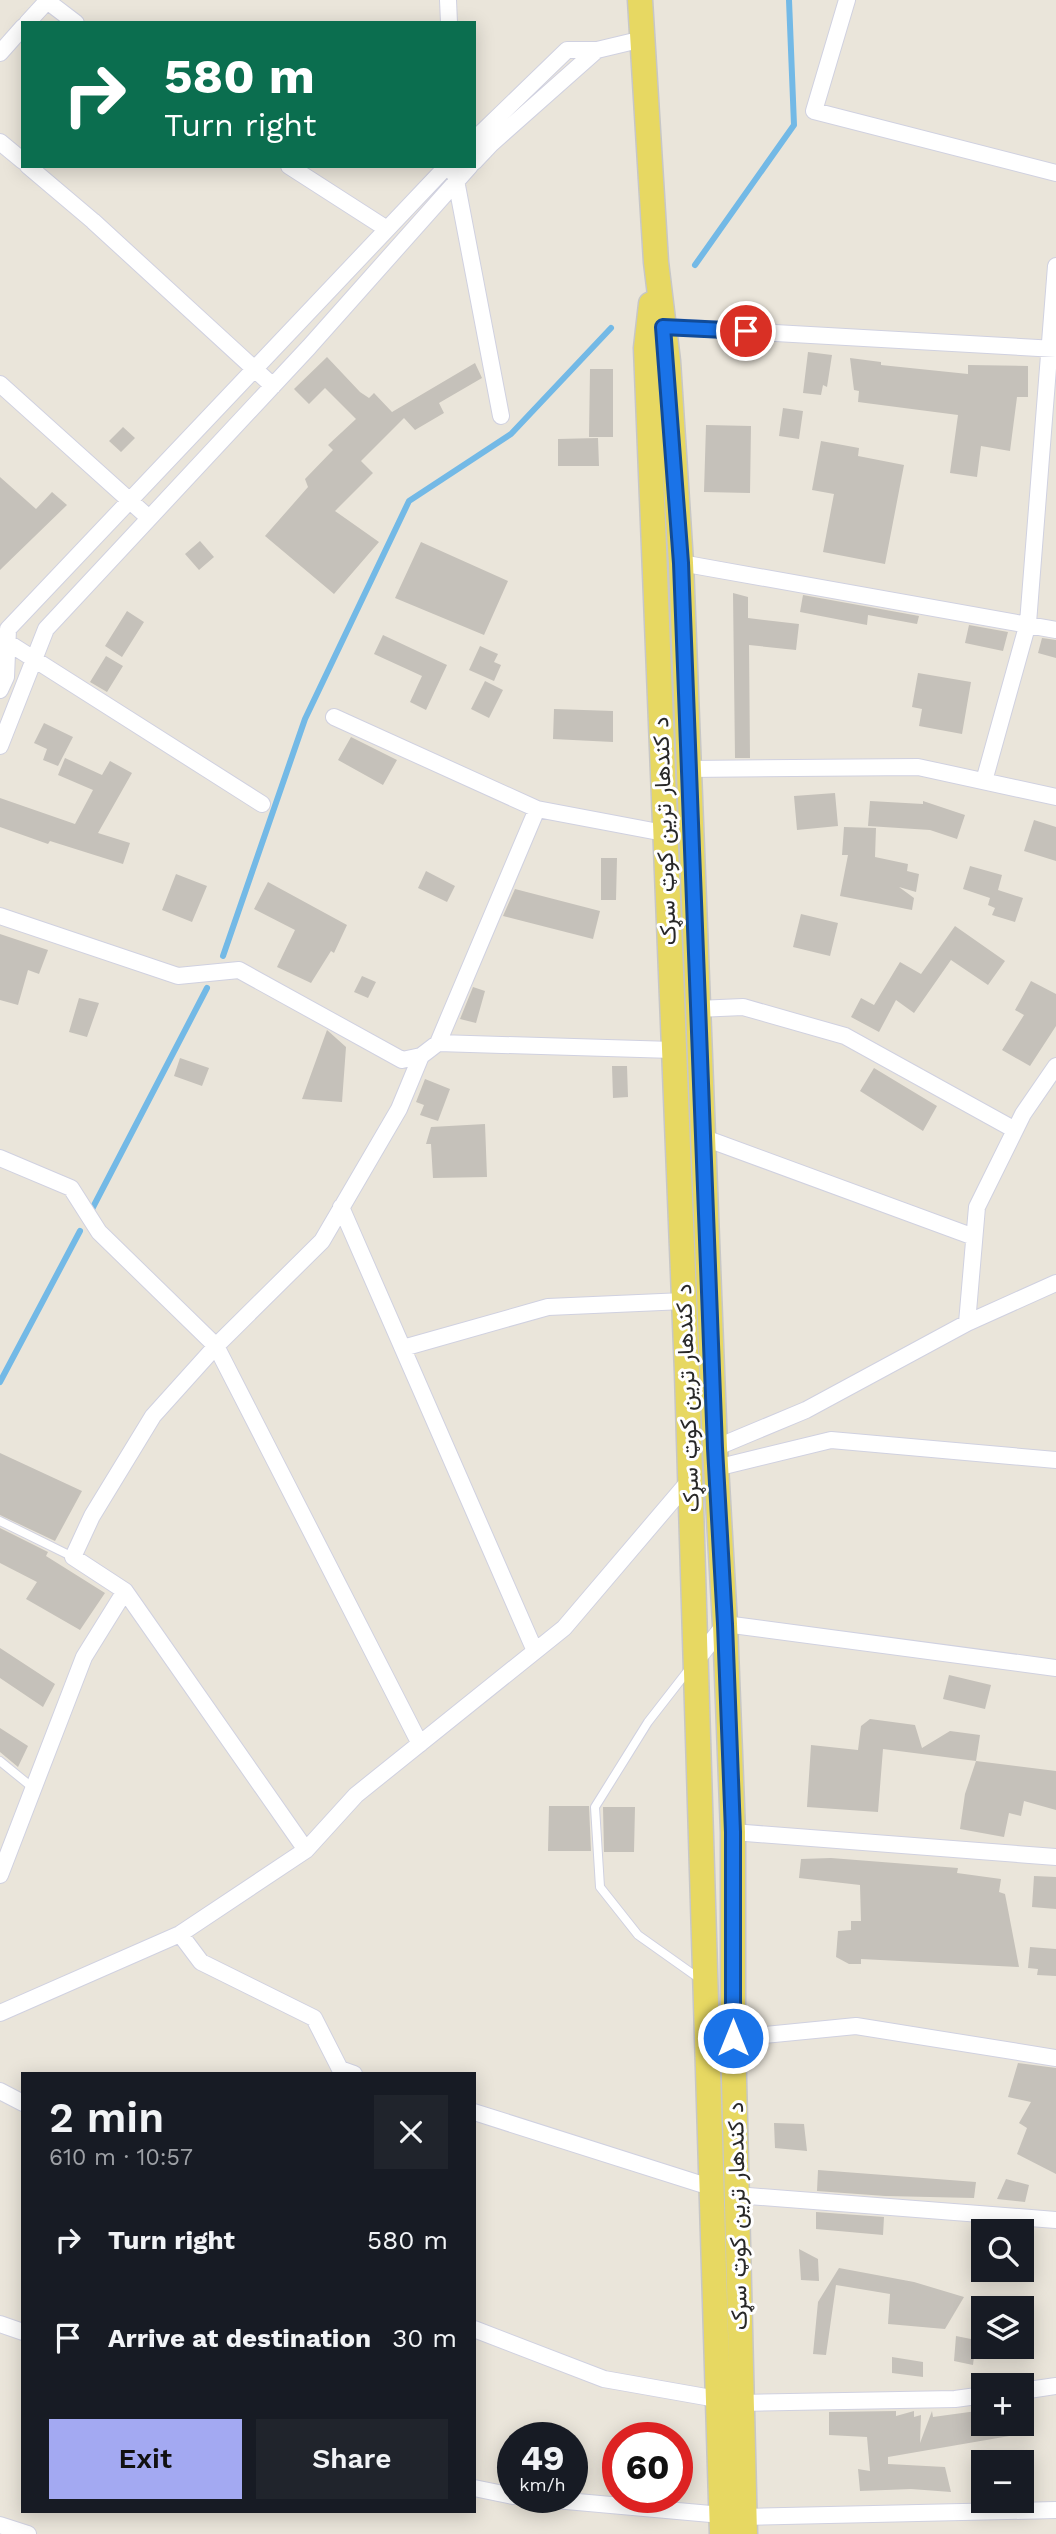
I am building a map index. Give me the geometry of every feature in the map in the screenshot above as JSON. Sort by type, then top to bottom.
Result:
[{"type":"main road","name":"د کندهار ترين کوټ سړک","points":[[640,0],[656,262],[656,326],[681,563],[715,1458],[733,1832],[736,2195],[729,2401]]},
{"type":"main road","name":"د کندهار ترين کوټ سړک","points":[[656,326],[646,348],[684,1301],[710,2187],[729,2401],[733,2525]]},
{"type":"street","points":[[449,0],[449,21]]},
{"type":"street","points":[[847,0],[814,111],[1056,173]]},
{"type":"street","points":[[29,21],[43,2],[73,21]]},
{"type":"street","points":[[0,52],[21,29]]},
{"type":"street","points":[[476,138],[567,50],[597,50],[643,39]]},
{"type":"street","points":[[476,160],[597,50]]},
{"type":"street","points":[[0,142],[21,160]]},
{"type":"street","points":[[30,168],[93,221],[273,386]]},
{"type":"street","points":[[292,168],[387,229]]},
{"type":"street","points":[[0,690],[6,677],[4,637],[8,629],[445,168]]},
{"type":"street","points":[[0,746],[46,629],[273,386],[454,174]]},
{"type":"street","points":[[454,174],[501,416]]},
{"type":"street","points":[[984,781],[1028,623],[1052,349],[1056,266]]},
{"type":"street","points":[[656,326],[1052,349]]},
{"type":"street","points":[[0,384],[149,518]]},
{"type":"street","points":[[681,563],[1056,630]]},
{"type":"street","points":[[4,637],[34,659],[261,804]]},
{"type":"street","points":[[334,717],[537,810],[664,833]]},
{"type":"street","points":[[687,769],[918,767],[1056,797]]},
{"type":"street","points":[[0,916],[178,976],[239,970],[402,1060],[421,1056],[438,1043],[537,810]]},
{"type":"street","points":[[697,1009],[743,1007],[845,1036],[1015,1130]]},
{"type":"street","points":[[438,1043],[673,1050]]},
{"type":"street","points":[[306,1850],[125,1591],[73,1557],[92,1516],[152,1416],[216,1346],[322,1241],[399,1109],[421,1056]]},
{"type":"street","points":[[967,1323],[977,1207],[1015,1130],[1056,1066]]},
{"type":"street","points":[[702,1137],[974,1237]]},
{"type":"street","points":[[0,1158],[71,1188],[99,1232],[216,1346],[420,1744]]},
{"type":"street","points":[[341,1207],[535,1651]]},
{"type":"street","points":[[715,1458],[967,1323],[1056,1283]]},
{"type":"street","points":[[403,1348],[548,1307],[684,1301]]},
{"type":"street","points":[[715,1458],[831,1440],[1056,1460]]},
{"type":"street","points":[[0,2013],[180,1934],[306,1850],[356,1795],[564,1628],[690,1480]]},
{"type":"street","points":[[0,1875],[84,1657],[125,1591]]},
{"type":"street","points":[[694,1663],[725,1624],[1056,1668]]},
{"type":"street","points":[[733,1832],[1056,1857]]},
{"type":"street","points":[[180,1934],[201,1962],[314,2018],[340,2069],[348,2072]]},
{"type":"street","points":[[733,2038],[856,2026],[1056,2058]]},
{"type":"street","points":[[0,2091],[21,2102]]},
{"type":"street","points":[[476,2113],[710,2187]]},
{"type":"street","points":[[736,2195],[1056,2220]]},
{"type":"street","points":[[0,2324],[21,2331]]},
{"type":"street","points":[[476,2330],[604,2379],[729,2401],[971,2397]]},
{"type":"street","points":[[1034,2389],[1056,2386]]},
{"type":"street","points":[[476,2488],[497,2493]]},
{"type":"street","points":[[588,2506],[733,2525],[1056,2510]]},
{"type":"street","points":[[0,2525],[28,2534]]},
{"type":"lane","points":[[0,1521],[73,1557]]},
{"type":"lane","points":[[694,1663],[648,1722],[595,1807],[600,1886],[638,1935],[703,1982]]},
{"type":"lane","points":[[0,1761],[34,1788]]},
{"type":"building","points":[[808,352],[832,355],[827,387],[823,385],[821,395],[803,393]]},
{"type":"building","points":[[327,357],[360,392],[369,398],[374,393],[392,412],[475,363],[482,378],[439,403],[444,413],[415,430],[404,418],[361,461],[373,473],[335,511],[379,542],[334,594],[265,536],[308,487],[305,479],[333,450],[328,445],[356,419],[325,388],[309,404],[294,389]]},
{"type":"building","points":[[850,358],[881,362],[881,365],[968,374],[968,365],[1028,366],[1028,397],[1017,397],[1010,451],[981,446],[977,477],[950,473],[958,415],[858,402],[859,391],[854,390]]},
{"type":"building","points":[[590,369],[613,369],[613,437],[589,437]]},
{"type":"building","points":[[783,408],[803,411],[799,439],[779,436]]},
{"type":"building","points":[[706,425],[751,426],[750,493],[704,492]]},
{"type":"building","points":[[123,427],[135,438],[121,452],[109,441]]},
{"type":"building","points":[[598,438],[599,466],[558,466],[558,439]]},
{"type":"building","points":[[821,441],[859,448],[858,456],[904,465],[885,564],[823,552],[834,494],[812,490]]},
{"type":"building","points":[[0,477],[36,509],[52,492],[67,505],[0,570]]},
{"type":"building","points":[[200,541],[214,557],[199,570],[185,554]]},
{"type":"building","points":[[421,542],[508,581],[484,635],[395,598]]},
{"type":"building","points":[[733,593],[748,597],[748,618],[799,624],[796,650],[749,645],[750,758],[735,758]]},
{"type":"building","points":[[803,595],[919,616],[917,624],[868,615],[867,625],[800,612]]},
{"type":"building","points":[[127,611],[144,622],[122,657],[105,646]]},
{"type":"building","points":[[969,625],[1008,632],[1003,651],[965,643]]},
{"type":"building","points":[[383,635],[447,665],[426,710],[410,702],[422,676],[374,654]]},
{"type":"building","points":[[1042,638],[1056,640],[1056,658],[1038,653]]},
{"type":"building","points":[[480,646],[498,654],[494,662],[501,665],[494,681],[469,670]]},
{"type":"building","points":[[106,656],[123,666],[107,692],[90,682]]},
{"type":"building","points":[[918,673],[971,682],[962,734],[919,726],[922,709],[912,707]]},
{"type":"building","points":[[485,681],[503,690],[489,718],[471,709]]},
{"type":"building","points":[[554,709],[613,711],[613,742],[553,739]]},
{"type":"building","points":[[44,723],[73,737],[58,766],[43,760],[47,749],[34,743]]},
{"type":"building","points":[[351,737],[397,760],[383,785],[338,760]]},
{"type":"building","points":[[65,758],[102,775],[110,761],[132,773],[98,833],[130,843],[123,864],[50,841],[48,844],[0,827],[0,798],[75,824],[93,790],[58,775]]},
{"type":"building","points":[[835,793],[838,826],[797,830],[794,796]]},
{"type":"building","points":[[870,801],[923,804],[923,801],[965,815],[957,839],[930,830],[868,826]]},
{"type":"building","points":[[1034,820],[1056,827],[1056,861],[1024,851]]},
{"type":"building","points":[[844,827],[876,828],[875,857],[908,864],[907,871],[919,874],[916,892],[899,887],[914,898],[912,910],[840,896],[848,855],[842,855]]},
{"type":"building","points":[[601,858],[617,858],[616,900],[601,900]]},
{"type":"building","points":[[970,866],[1002,875],[998,890],[1023,898],[1015,922],[992,915],[995,908],[988,905],[990,898],[963,889]]},
{"type":"building","points":[[426,871],[455,886],[447,902],[418,888]]},
{"type":"building","points":[[176,874],[207,886],[192,922],[162,910]]},
{"type":"building","points":[[268,882],[347,925],[334,953],[331,951],[311,983],[277,967],[295,930],[254,909]]},
{"type":"building","points":[[515,889],[600,911],[593,939],[503,916]]},
{"type":"building","points":[[801,914],[838,923],[830,956],[793,947]]},
{"type":"building","points":[[955,926],[1005,961],[988,985],[951,960],[914,1013],[896,1000],[879,1032],[851,1017],[861,998],[874,1005],[900,962],[921,974]]},
{"type":"building","points":[[0,934],[48,950],[39,974],[28,970],[18,1005],[0,1000]]},
{"type":"building","points":[[362,976],[376,982],[368,998],[354,992]]},
{"type":"building","points":[[1031,981],[1056,994],[1056,1026],[1030,1066],[1002,1050],[1024,1015],[1015,1010]]},
{"type":"building","points":[[473,987],[485,991],[476,1023],[460,1019]]},
{"type":"building","points":[[79,998],[99,1003],[87,1037],[69,1032]]},
{"type":"building","points":[[327,1030],[346,1047],[342,1102],[302,1099]]},
{"type":"building","points":[[180,1058],[209,1068],[202,1086],[174,1076]]},
{"type":"building","points":[[612,1066],[627,1066],[628,1097],[613,1098]]},
{"type":"building","points":[[874,1068],[937,1106],[923,1131],[860,1091]]},
{"type":"building","points":[[425,1079],[450,1089],[438,1121],[420,1115],[424,1105],[416,1102]]},
{"type":"building","points":[[485,1124],[487,1177],[433,1178],[431,1144],[426,1144],[431,1127]]},
{"type":"building","points":[[0,1453],[82,1491],[55,1541],[0,1515]]},
{"type":"building","points":[[0,1528],[48,1552],[46,1556],[105,1593],[80,1630],[26,1599],[37,1582],[0,1563]]},
{"type":"building","points":[[0,1648],[55,1684],[43,1707],[0,1678]]},
{"type":"building","points":[[949,1675],[991,1685],[985,1709],[943,1699]]},
{"type":"building","points":[[870,1719],[915,1725],[922,1748],[950,1731],[980,1735],[976,1761],[883,1749],[878,1812],[807,1807],[811,1745],[858,1750],[861,1726]]},
{"type":"building","points":[[0,1728],[28,1746],[18,1767],[0,1752]]},
{"type":"building","points":[[976,1761],[1056,1771],[1056,1810],[1024,1801],[1021,1816],[1009,1813],[1004,1837],[960,1829],[965,1794]]},
{"type":"building","points":[[549,1806],[589,1806],[591,1851],[548,1851]]},
{"type":"building","points":[[603,1807],[635,1807],[634,1852],[604,1852]]},
{"type":"building","points":[[831,1858],[958,1868],[957,1873],[1001,1879],[999,1892],[1005,1894],[1019,1967],[861,1959],[861,1964],[849,1964],[836,1957],[838,1931],[851,1930],[851,1921],[861,1921],[860,1885],[799,1878],[801,1859]]},
{"type":"building","points":[[1034,1876],[1056,1877],[1056,1909],[1032,1907]]},
{"type":"building","points":[[1030,1947],[1056,1949],[1056,1976],[1037,1975],[1038,1969],[1028,1968]]},
{"type":"building","points":[[1018,2063],[1056,2068],[1056,2174],[1017,2154],[1027,2128],[1019,2123],[1031,2102],[1008,2097]]},
{"type":"building","points":[[774,2123],[804,2124],[807,2151],[775,2148]]},
{"type":"building","points":[[818,2170],[976,2182],[974,2198],[817,2191]]},
{"type":"building","points":[[1006,2179],[1029,2185],[1025,2202],[997,2199]]},
{"type":"building","points":[[816,2212],[884,2217],[883,2235],[816,2229]]},
{"type":"building","points":[[799,2249],[818,2259],[819,2281],[801,2280]]},
{"type":"building","points":[[839,2268],[914,2282],[964,2297],[945,2329],[888,2324],[890,2294],[836,2285],[826,2355],[813,2354],[818,2302]]},
{"type":"building","points":[[956,2336],[971,2339],[973,2365],[954,2361]]},
{"type":"building","points":[[892,2357],[923,2362],[923,2377],[892,2373]]},
{"type":"building","points":[[896,2411],[896,2416],[914,2411],[914,2417],[921,2415],[920,2443],[932,2411],[933,2417],[971,2412],[971,2436],[1010,2436],[888,2457],[888,2464],[945,2467],[951,2492],[911,2489],[860,2491],[858,2469],[870,2471],[867,2437],[829,2435],[829,2412]]},
{"type":"waterway","points":[[695,265],[794,125],[789,0]]},
{"type":"waterway","points":[[223,956],[305,719],[409,501],[511,434],[611,328]]},
{"type":"waterway","points":[[90,1213],[207,988]]},
{"type":"waterway","points":[[0,1382],[80,1231]]},
{"type":"route","points":[[733,2038],[733,1832],[725,1624],[715,1448],[681,563],[668,361],[663,327],[746,331]]}]
